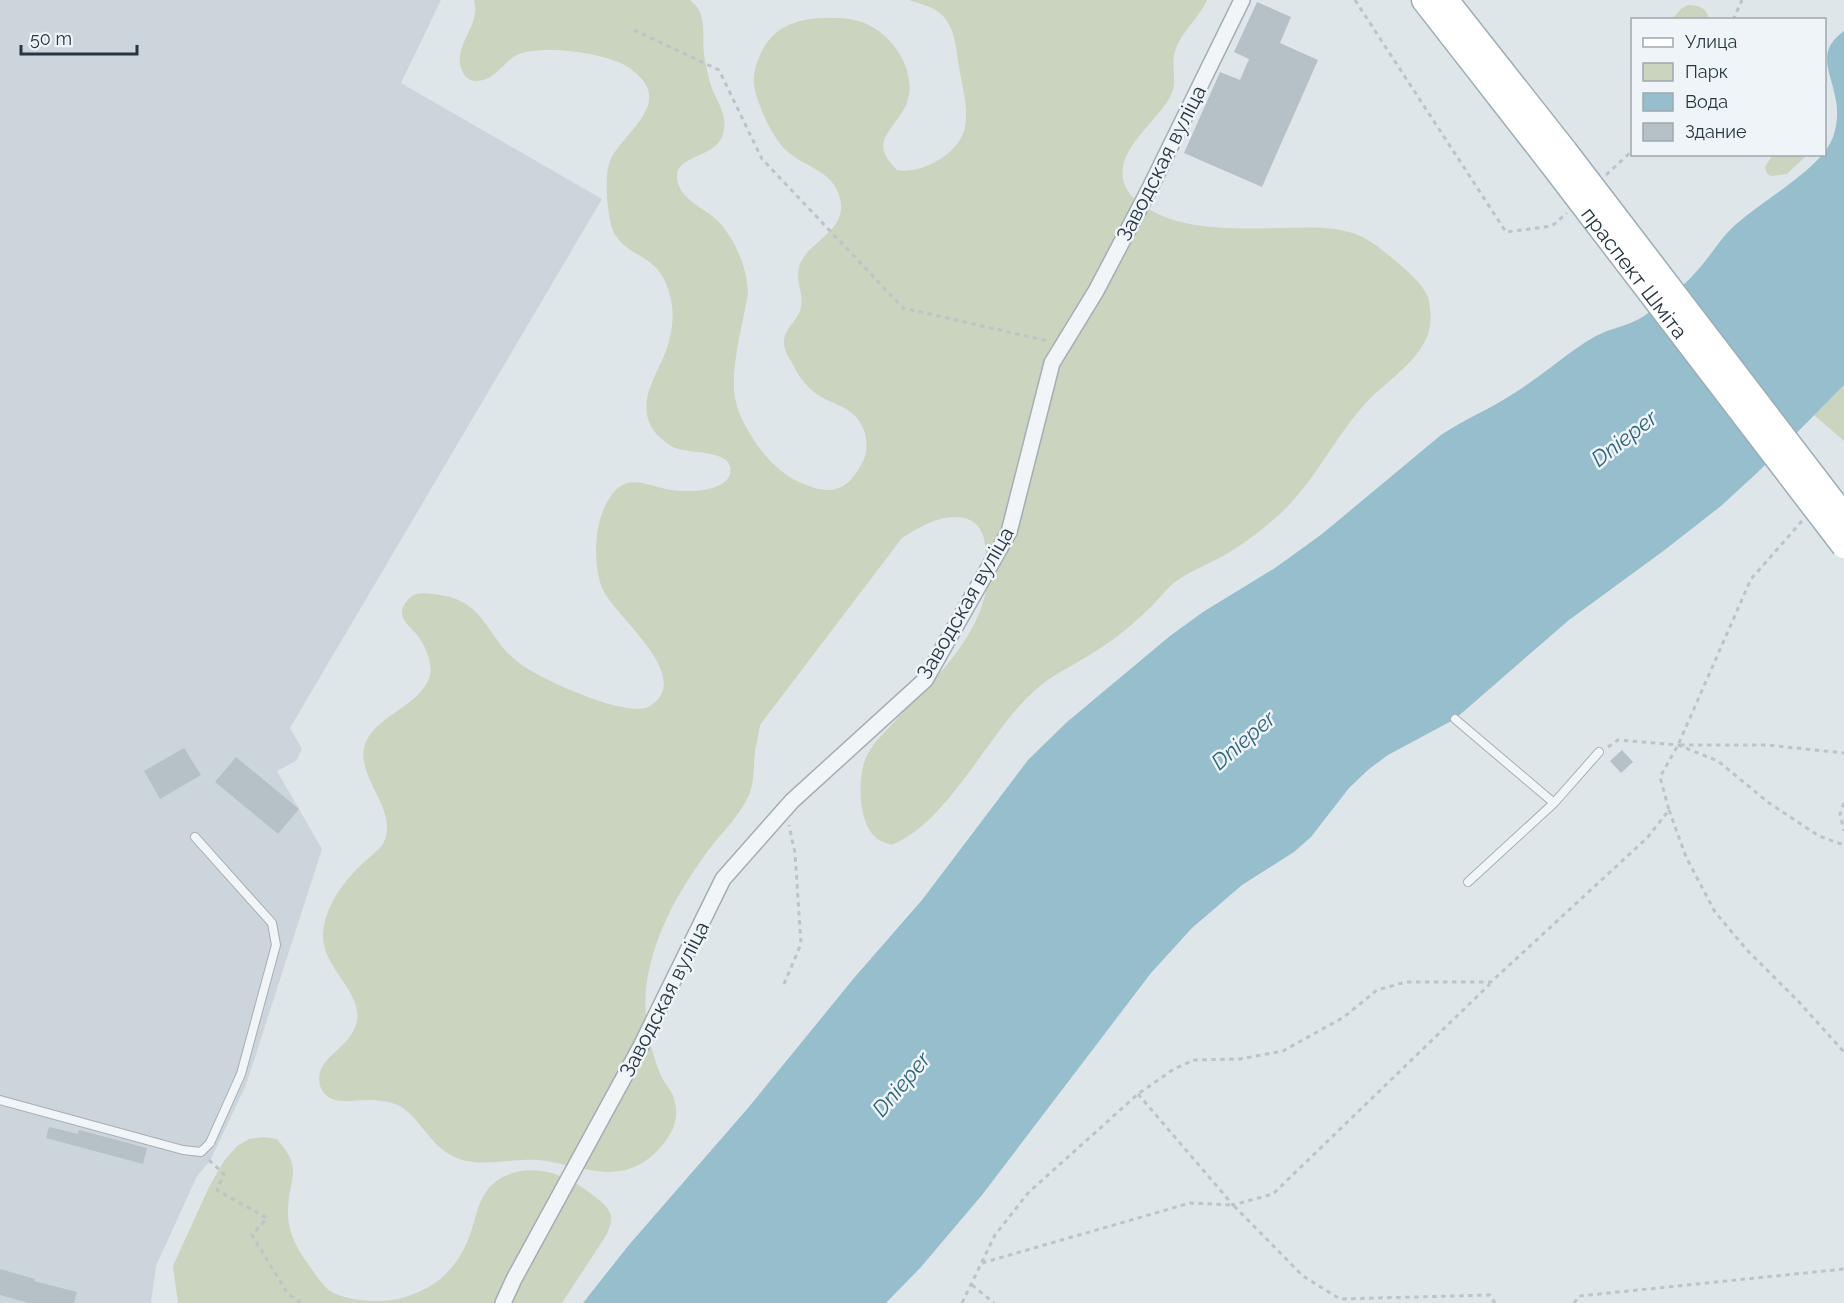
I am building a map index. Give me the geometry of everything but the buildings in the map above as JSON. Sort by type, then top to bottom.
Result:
[{"type":"main road","name":"праспект Шміта","points":[[1424,0],[1558,157],[1844,516]]},
{"type":"main road","name":"праспект Шміта","points":[[1446,0],[1558,157],[1844,546]]},
{"type":"street","name":"Заводская вуліца","points":[[503,1303],[642,1046],[723,879],[792,801],[925,680],[1009,532],[1052,363],[1096,291],[1149,190],[1242,0]]},
{"type":"lane","points":[[1455,719],[1554,803]]},
{"type":"lane","points":[[1468,882],[1554,803],[1599,752]]},
{"type":"lane","points":[[0,1100],[183,1150],[201,1152],[210,1143],[241,1074],[276,945],[272,923],[195,837]]},
{"type":"path","points":[[1355,0],[1506,232],[1552,226],[1568,211]]},
{"type":"path","points":[[1734,18],[1742,0]]},
{"type":"path","points":[[634,30],[719,70],[762,159],[903,308],[1063,345]]},
{"type":"path","points":[[1600,181],[1631,152]]},
{"type":"path","points":[[1808,514],[1751,579],[1678,745],[1660,777],[1686,857],[1715,912],[1747,950],[1798,1001],[1844,1052]]},
{"type":"path","points":[[1599,752],[1618,740],[1678,745],[1767,745],[1844,753]]},
{"type":"path","points":[[1678,745],[1718,761],[1779,810],[1819,836],[1844,845]]},
{"type":"path","points":[[1844,803],[1839,814],[1844,831]]},
{"type":"path","points":[[982,1263],[1190,1203],[1233,1205],[1273,1194],[1491,982],[1647,838],[1669,810]]},
{"type":"path","points":[[779,815],[789,825],[795,854],[801,944],[784,984]]},
{"type":"path","points":[[962,1303],[995,1235],[1028,1193],[1138,1094],[1174,1069],[1194,1060],[1240,1059],[1283,1051],[1344,1017],[1377,990],[1406,982],[1491,982]]},
{"type":"path","points":[[1138,1094],[1233,1205],[1303,1276],[1340,1299],[1490,1295],[1496,1303]]},
{"type":"path","points":[[201,1152],[224,1174],[217,1190],[267,1218],[252,1235],[288,1294],[301,1303]]},
{"type":"path","points":[[1575,1303],[1579,1296],[1844,1269]]},
{"type":"path","points":[[971,1285],[994,1303]]},
{"type":"shaded area","points":[[0,0],[441,0],[401,83],[602,199],[290,728],[302,749],[296,761],[277,771],[322,849],[246,1085],[210,1161],[197,1176],[156,1266],[151,1303],[0,1303]]},
{"type":"green space","points":[[474,0],[690,0],[698,9],[702,21],[703,49],[707,69],[722,111],[724,128],[719,142],[705,153],[682,165],[678,170],[677,178],[679,186],[688,199],[720,223],[736,247],[743,265],[748,294],[734,376],[736,403],[742,418],[758,446],[771,462],[793,479],[813,487],[831,490],[847,483],[860,467],[867,446],[862,425],[852,413],[818,395],[802,380],[787,354],[784,341],[789,328],[800,312],[798,270],[800,264],[805,255],[834,227],[841,209],[837,189],[832,182],[788,152],[777,139],[766,121],[754,85],[756,65],[766,44],[786,26],[804,20],[838,18],[867,24],[880,32],[894,46],[905,65],[910,85],[906,105],[886,136],[884,151],[897,170],[907,171],[938,160],[956,145],[962,137],[966,112],[956,47],[947,21],[935,9],[909,0],[1207,0],[1181,38],[1175,51],[1174,86],[1170,97],[1138,137],[1125,159],[1124,183],[1129,192],[1155,213],[1189,224],[1225,228],[1328,228],[1358,235],[1378,247],[1410,274],[1425,292],[1429,304],[1430,325],[1419,352],[1352,419],[1310,480],[1286,508],[1242,544],[1175,582],[1129,627],[1111,641],[1040,686],[1015,711],[948,799],[911,834],[891,845],[872,834],[863,815],[861,782],[864,763],[878,740],[938,675],[964,642],[982,606],[988,581],[983,534],[977,525],[968,519],[956,517],[934,521],[902,538],[760,725],[749,795],[740,811],[707,852],[687,882],[662,929],[651,963],[645,1005],[650,1043],[657,1067],[672,1093],[676,1119],[667,1139],[651,1157],[637,1166],[609,1172],[547,1161],[484,1163],[460,1159],[435,1143],[411,1115],[398,1105],[376,1100],[335,1100],[324,1093],[320,1086],[319,1075],[322,1067],[348,1039],[356,1025],[357,1012],[348,988],[326,951],[323,937],[326,916],[341,888],[355,871],[382,846],[387,832],[383,808],[367,772],[364,748],[376,727],[418,695],[425,686],[431,671],[428,655],[421,640],[402,616],[403,606],[410,598],[419,594],[451,597],[475,611],[507,652],[529,670],[563,687],[604,703],[639,709],[650,706],[662,694],[663,679],[658,663],[647,646],[609,600],[602,588],[597,568],[596,546],[602,513],[612,494],[625,484],[639,482],[666,489],[702,490],[720,485],[730,474],[730,466],[719,456],[680,449],[668,444],[654,431],[648,418],[647,398],[671,334],[673,313],[671,299],[658,270],[627,247],[613,231],[609,216],[607,186],[610,161],[643,115],[648,104],[649,92],[642,80],[628,67],[618,62],[590,54],[557,50],[541,50],[517,55],[488,78],[479,81],[469,79],[461,68],[460,54],[475,14]]},
{"type":"green space","points":[[1688,5],[1696,6],[1702,8],[1709,18],[1673,18]]},
{"type":"green space","points":[[1772,156],[1806,156],[1787,174],[1771,176],[1767,174],[1765,167]]},
{"type":"green space","points":[[1844,385],[1844,441],[1814,415]]},
{"type":"green space","points":[[263,1137],[277,1139],[293,1166],[288,1218],[291,1234],[298,1248],[326,1288],[339,1295],[355,1299],[373,1301],[398,1299],[422,1291],[441,1278],[449,1271],[462,1252],[480,1204],[489,1188],[496,1181],[517,1172],[528,1170],[552,1173],[574,1182],[606,1207],[611,1216],[611,1223],[607,1234],[562,1303],[178,1303],[173,1266],[209,1187],[224,1161],[237,1146],[249,1139]]},
{"type":"water","name":"Dnieper","points":[[1844,31],[1844,385],[1758,472],[1721,506],[1569,620],[1455,719],[1388,755],[1369,769],[1349,788],[1311,837],[1294,852],[1242,885],[1192,928],[1151,973],[982,1195],[921,1267],[886,1303],[583,1303],[628,1246],[748,1108],[854,978],[922,900],[1028,760],[1067,722],[1170,636],[1203,612],[1275,568],[1322,534],[1441,435],[1516,392],[1594,337],[1626,325],[1658,306],[1690,278],[1734,226],[1791,183],[1821,156],[1826,156],[1837,120],[1827,61],[1830,46],[1835,38]]}]
